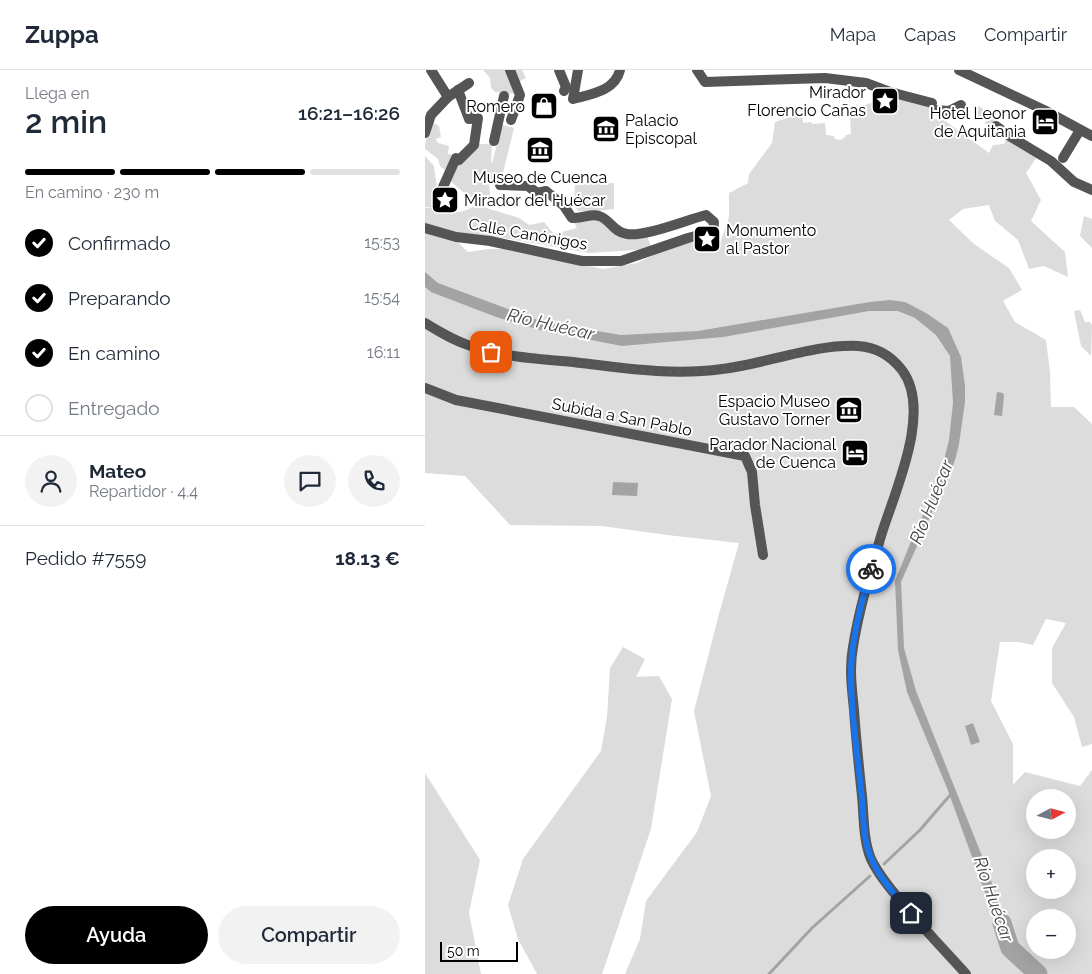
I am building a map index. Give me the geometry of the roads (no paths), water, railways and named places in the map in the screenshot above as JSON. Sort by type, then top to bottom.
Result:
[{"type":"street","points":[[431,70],[448,97]]},
{"type":"street","points":[[510,70],[520,95],[511,120]]},
{"type":"street","points":[[559,70],[566,87],[565,91]]},
{"type":"street","points":[[577,70],[573,99],[606,89],[618,78],[620,70]]},
{"type":"street","points":[[697,70],[705,82],[757,75],[825,74],[866,83],[949,111],[961,105],[949,103]]},
{"type":"street","points":[[959,70],[1045,110],[1092,136]]},
{"type":"street","points":[[425,133],[431,115],[448,97],[469,83]]},
{"type":"street","points":[[449,198],[443,187],[445,180],[456,158],[459,160],[474,145],[478,118],[469,119],[458,90]]},
{"type":"street","points":[[494,141],[504,96]]},
{"type":"street","points":[[996,126],[1051,160],[1074,182],[1092,190]]},
{"type":"street","points":[[1063,158],[1080,130]]},
{"type":"street","name":"Calle Canónigos","points":[[425,228],[456,237],[489,241],[582,261],[621,261],[713,231],[714,222],[706,215],[646,233],[629,234],[618,232],[600,216],[592,215],[581,219],[572,218],[564,206],[546,191],[537,193],[528,186],[500,185]]},
{"type":"street","points":[[425,323],[451,338],[491,352],[634,369],[676,372],[724,369],[816,350],[854,346],[869,347],[881,352],[892,359],[902,370],[907,378],[912,397],[913,427],[902,474],[867,582],[852,655],[853,700],[865,826],[869,854],[884,880],[966,974]]},
{"type":"street","name":"Subida a San Pablo","points":[[425,388],[456,400],[745,456],[752,472],[763,555]]},
{"type":"water","points":[[425,272],[438,283],[543,322],[621,335],[698,331],[890,300],[905,302],[948,328],[961,357],[965,402],[955,460],[901,582],[904,648],[916,691],[988,871],[1012,947],[1005,948],[947,788],[907,692],[898,650],[895,581],[939,480],[949,440],[953,403],[950,356],[936,335],[915,318],[898,311],[869,311],[723,337],[622,346],[540,330],[496,317],[431,292],[425,287]]},
{"type":"water","points":[[997,392],[1003,393],[1004,396],[1002,416],[994,415]]},
{"type":"water","points":[[613,482],[638,483],[637,496],[612,495]]},
{"type":"water","points":[[973,723],[980,742],[971,745],[965,726]]},
{"type":"waterway","points":[[884,864],[920,830],[951,794]]},
{"type":"waterway","points":[[769,974],[812,928],[870,876]]},
{"type":"waterway","name":"Río Huécar","points":[[1002,923],[1010,948],[1038,974]]},
{"type":"tunnel","points":[[976,110],[996,126]]},
{"type":"place","name":"Mirador Florencio Cañas","points":[[885,101]]},
{"type":"place","name":"Romero","points":[[544,106]]},
{"type":"place","name":"Hotel Leonor de Aquitania","points":[[1045,122]]},
{"type":"place","name":"Palacio Episcopal","points":[[606,129]]},
{"type":"place","name":"Museo de Cuenca","points":[[540,150]]},
{"type":"place","name":"Mirador del Huécar","points":[[445,200]]},
{"type":"place","name":"Monumento al Pastor","points":[[707,239]]},
{"type":"place","name":"Espacio Museo Gustavo Torner","points":[[849,410]]},
{"type":"place","name":"Parador Nacional de Cuenca","points":[[855,453]]}]
